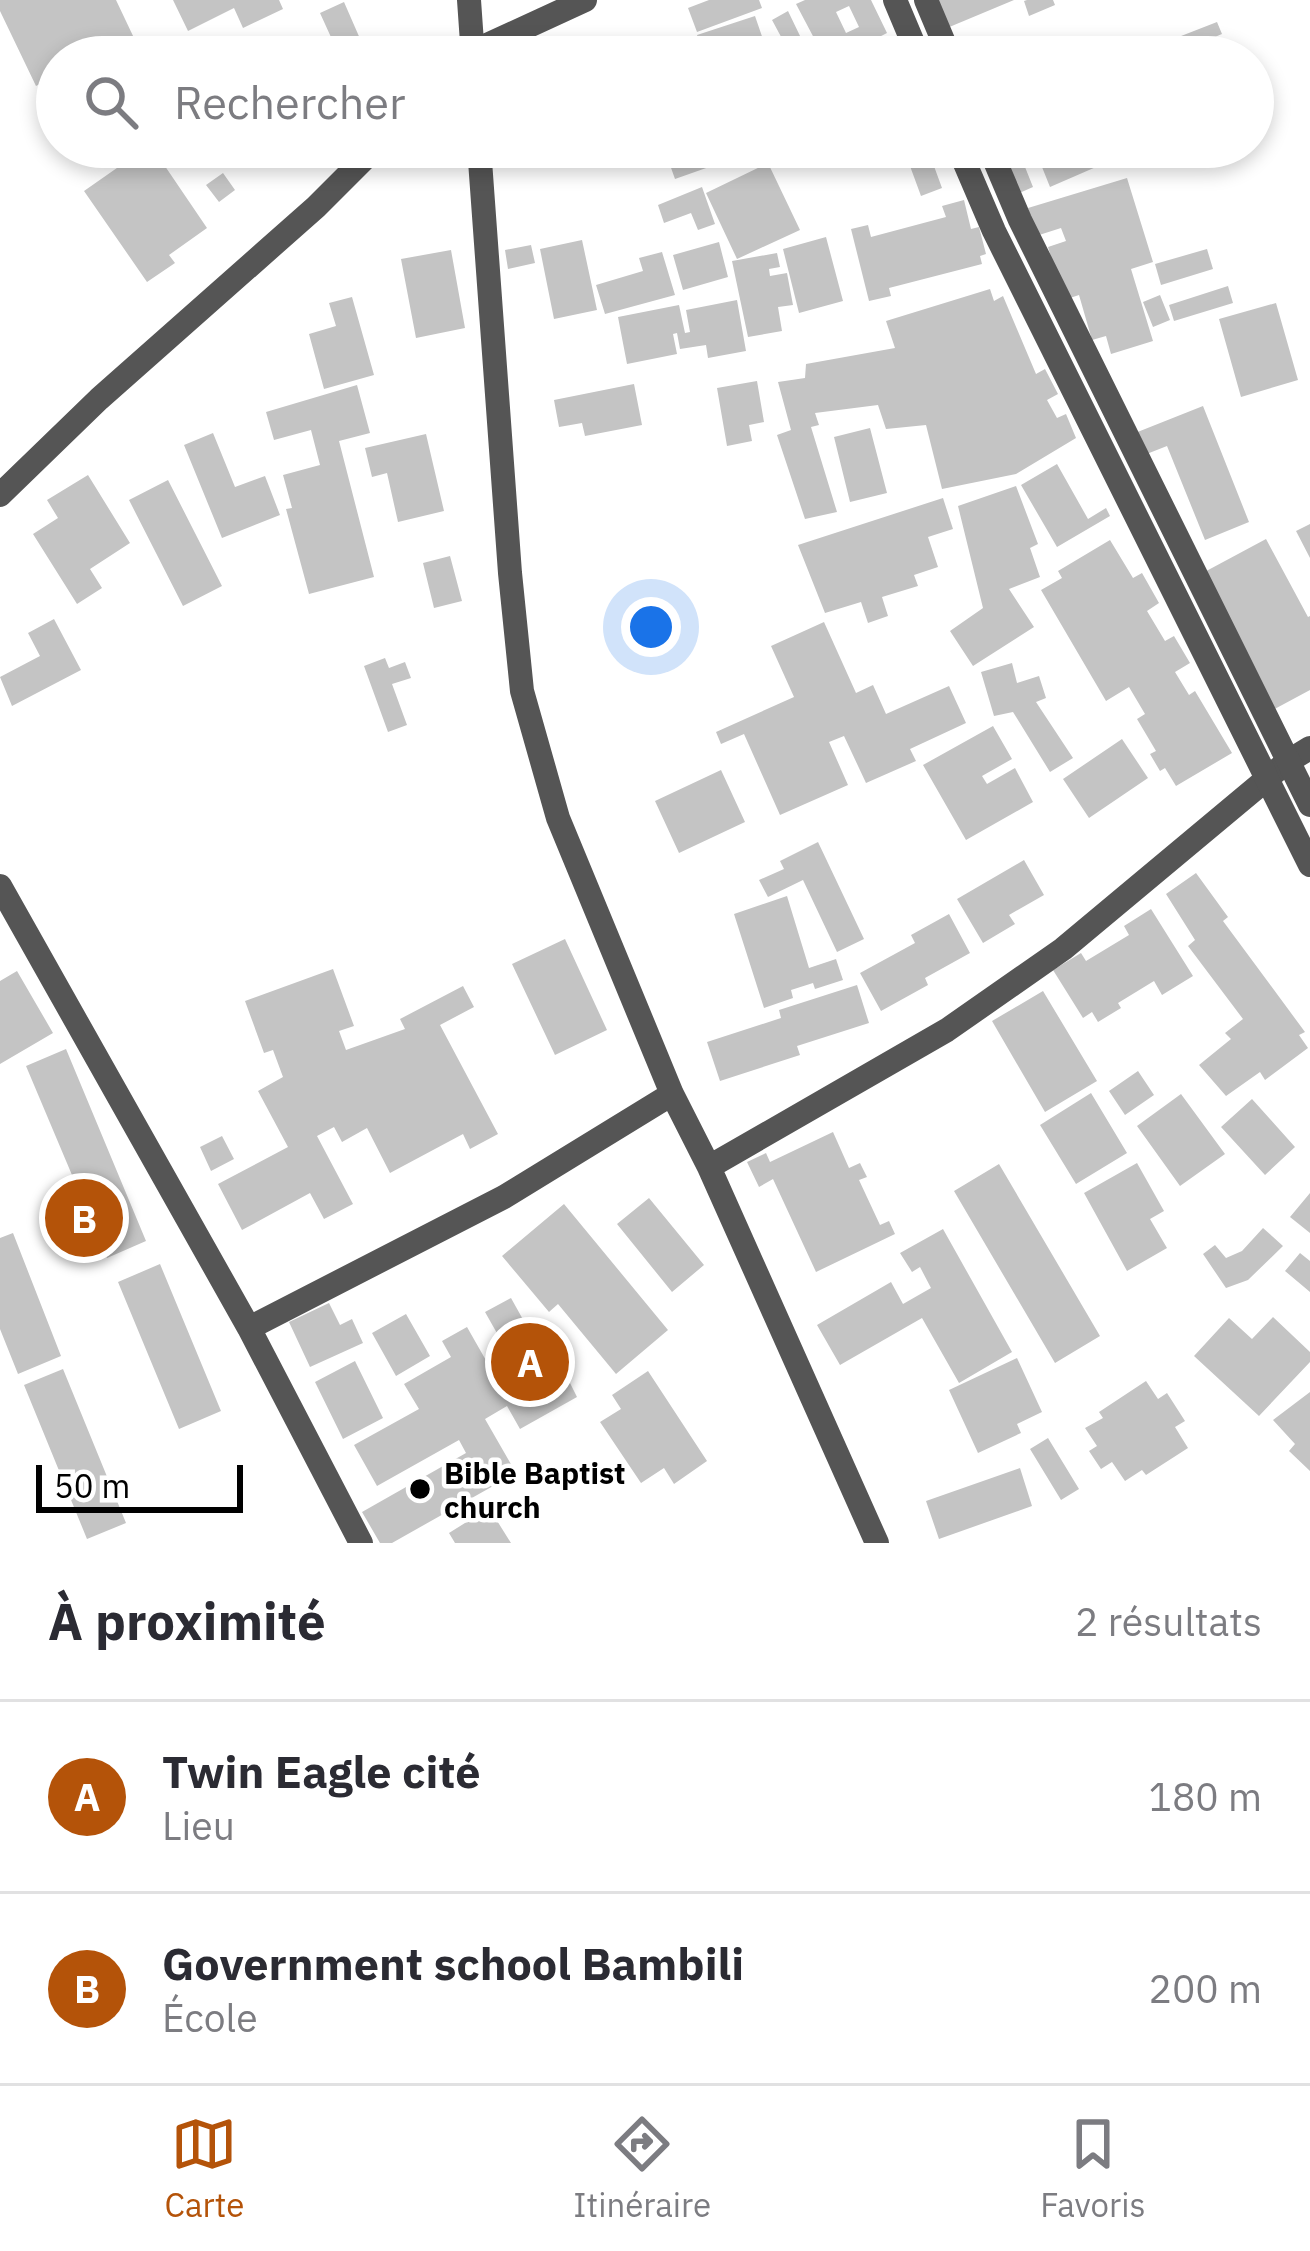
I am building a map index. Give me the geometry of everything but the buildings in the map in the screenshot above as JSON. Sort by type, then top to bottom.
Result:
[{"type":"street","points":[[470,0],[471,36]]},
{"type":"street","points":[[512,36],[585,0]]},
{"type":"street","points":[[895,0],[911,36]]},
{"type":"street","points":[[926,0],[941,36]]},
{"type":"street","points":[[0,495],[355,168]]},
{"type":"street","points":[[481,168],[522,691],[558,818],[671,1094],[709,1167],[877,1543]]},
{"type":"street","points":[[967,168],[1310,865]]},
{"type":"street","points":[[998,168],[1310,805]]},
{"type":"street","points":[[709,1167],[947,1030],[1063,950],[1287,762],[1310,748]]},
{"type":"street","points":[[0,886],[249,1328],[361,1543]]},
{"type":"street","points":[[249,1328],[504,1197],[671,1094]]},
{"type":"place","name":"Government school Bambili","points":[[84,1218]]},
{"type":"place","name":"Twin Eagle cité","points":[[530,1362]]},
{"type":"place","name":"Bible Baptist church","points":[[420,1489]]}]
